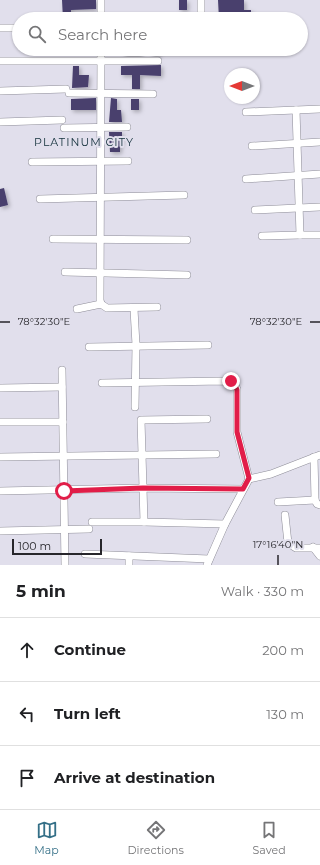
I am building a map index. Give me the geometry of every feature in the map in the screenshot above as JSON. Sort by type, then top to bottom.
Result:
[{"type":"street","points":[[101,0],[101,12]]},
{"type":"street","points":[[201,0],[201,12]]},
{"type":"street","points":[[1,28],[12,28]]},
{"type":"street","points":[[100,56],[101,93],[99,162],[101,304],[106,308],[134,309],[157,307]]},
{"type":"street","points":[[0,60],[158,61]]},
{"type":"street","points":[[0,91],[67,91],[153,94]]},
{"type":"street","points":[[246,112],[320,109]]},
{"type":"street","points":[[296,110],[300,235]]},
{"type":"street","points":[[0,122],[62,120]]},
{"type":"street","points":[[64,128],[127,127]]},
{"type":"street","points":[[252,146],[320,142]]},
{"type":"street","points":[[32,162],[128,161]]},
{"type":"street","points":[[246,179],[320,174]]},
{"type":"street","points":[[40,199],[100,199],[184,195]]},
{"type":"street","points":[[255,210],[320,207]]},
{"type":"street","points":[[262,236],[320,235]]},
{"type":"street","points":[[53,238],[100,240],[188,240]]},
{"type":"street","points":[[65,272],[187,275]]},
{"type":"street","points":[[77,309],[101,304]]},
{"type":"street","points":[[134,309],[136,345],[136,407]]},
{"type":"street","points":[[89,347],[136,345],[208,345]]},
{"type":"street","points":[[62,370],[65,565]]},
{"type":"street","points":[[85,554],[208,562],[225,524],[249,478],[237,432],[237,390],[234,383],[224,381],[102,383]]},
{"type":"street","points":[[1,388],[62,387]]},
{"type":"street","points":[[144,522],[141,420],[208,419]]},
{"type":"street","points":[[0,422],[63,422]]},
{"type":"street","points":[[0,457],[216,454]]},
{"type":"street","points":[[249,478],[271,474],[317,456],[318,503],[278,502]]},
{"type":"street","points":[[0,492],[143,488],[243,489]]},
{"type":"street","points":[[284,515],[288,543],[296,548],[317,548],[320,556]]},
{"type":"street","points":[[92,522],[225,524]]},
{"type":"street","points":[[0,530],[89,529]]},
{"type":"street","points":[[128,556],[129,565]]},
{"type":"building","points":[[62,0],[96,0],[96,9],[71,10],[71,12],[63,12]]},
{"type":"building","points":[[179,0],[187,0],[187,10],[179,10]]},
{"type":"building","points":[[218,0],[244,0],[244,10],[251,10],[251,12],[219,12]]},
{"type":"building","points":[[161,65],[161,76],[140,75],[140,89],[132,89],[132,75],[121,75],[121,66]]},
{"type":"building","points":[[73,66],[79,66],[79,75],[89,75],[88,87],[72,88]]},
{"type":"building","points":[[96,98],[96,110],[71,110],[71,99]]},
{"type":"building","points":[[111,98],[117,99],[117,110],[121,110],[122,122],[109,122]]},
{"type":"building","points":[[131,99],[139,99],[139,110],[131,110]]},
{"type":"building","points":[[109,132],[122,132],[120,152],[110,152]]},
{"type":"building","points":[[4,188],[8,205],[0,207],[0,189]]},
{"type":"district","name":"PLATINUM CITY","points":[[84,142]]},
{"type":"route","points":[[64,491],[143,488],[243,489],[249,478],[245,468],[237,432],[237,390],[236,386],[231,381]]}]
